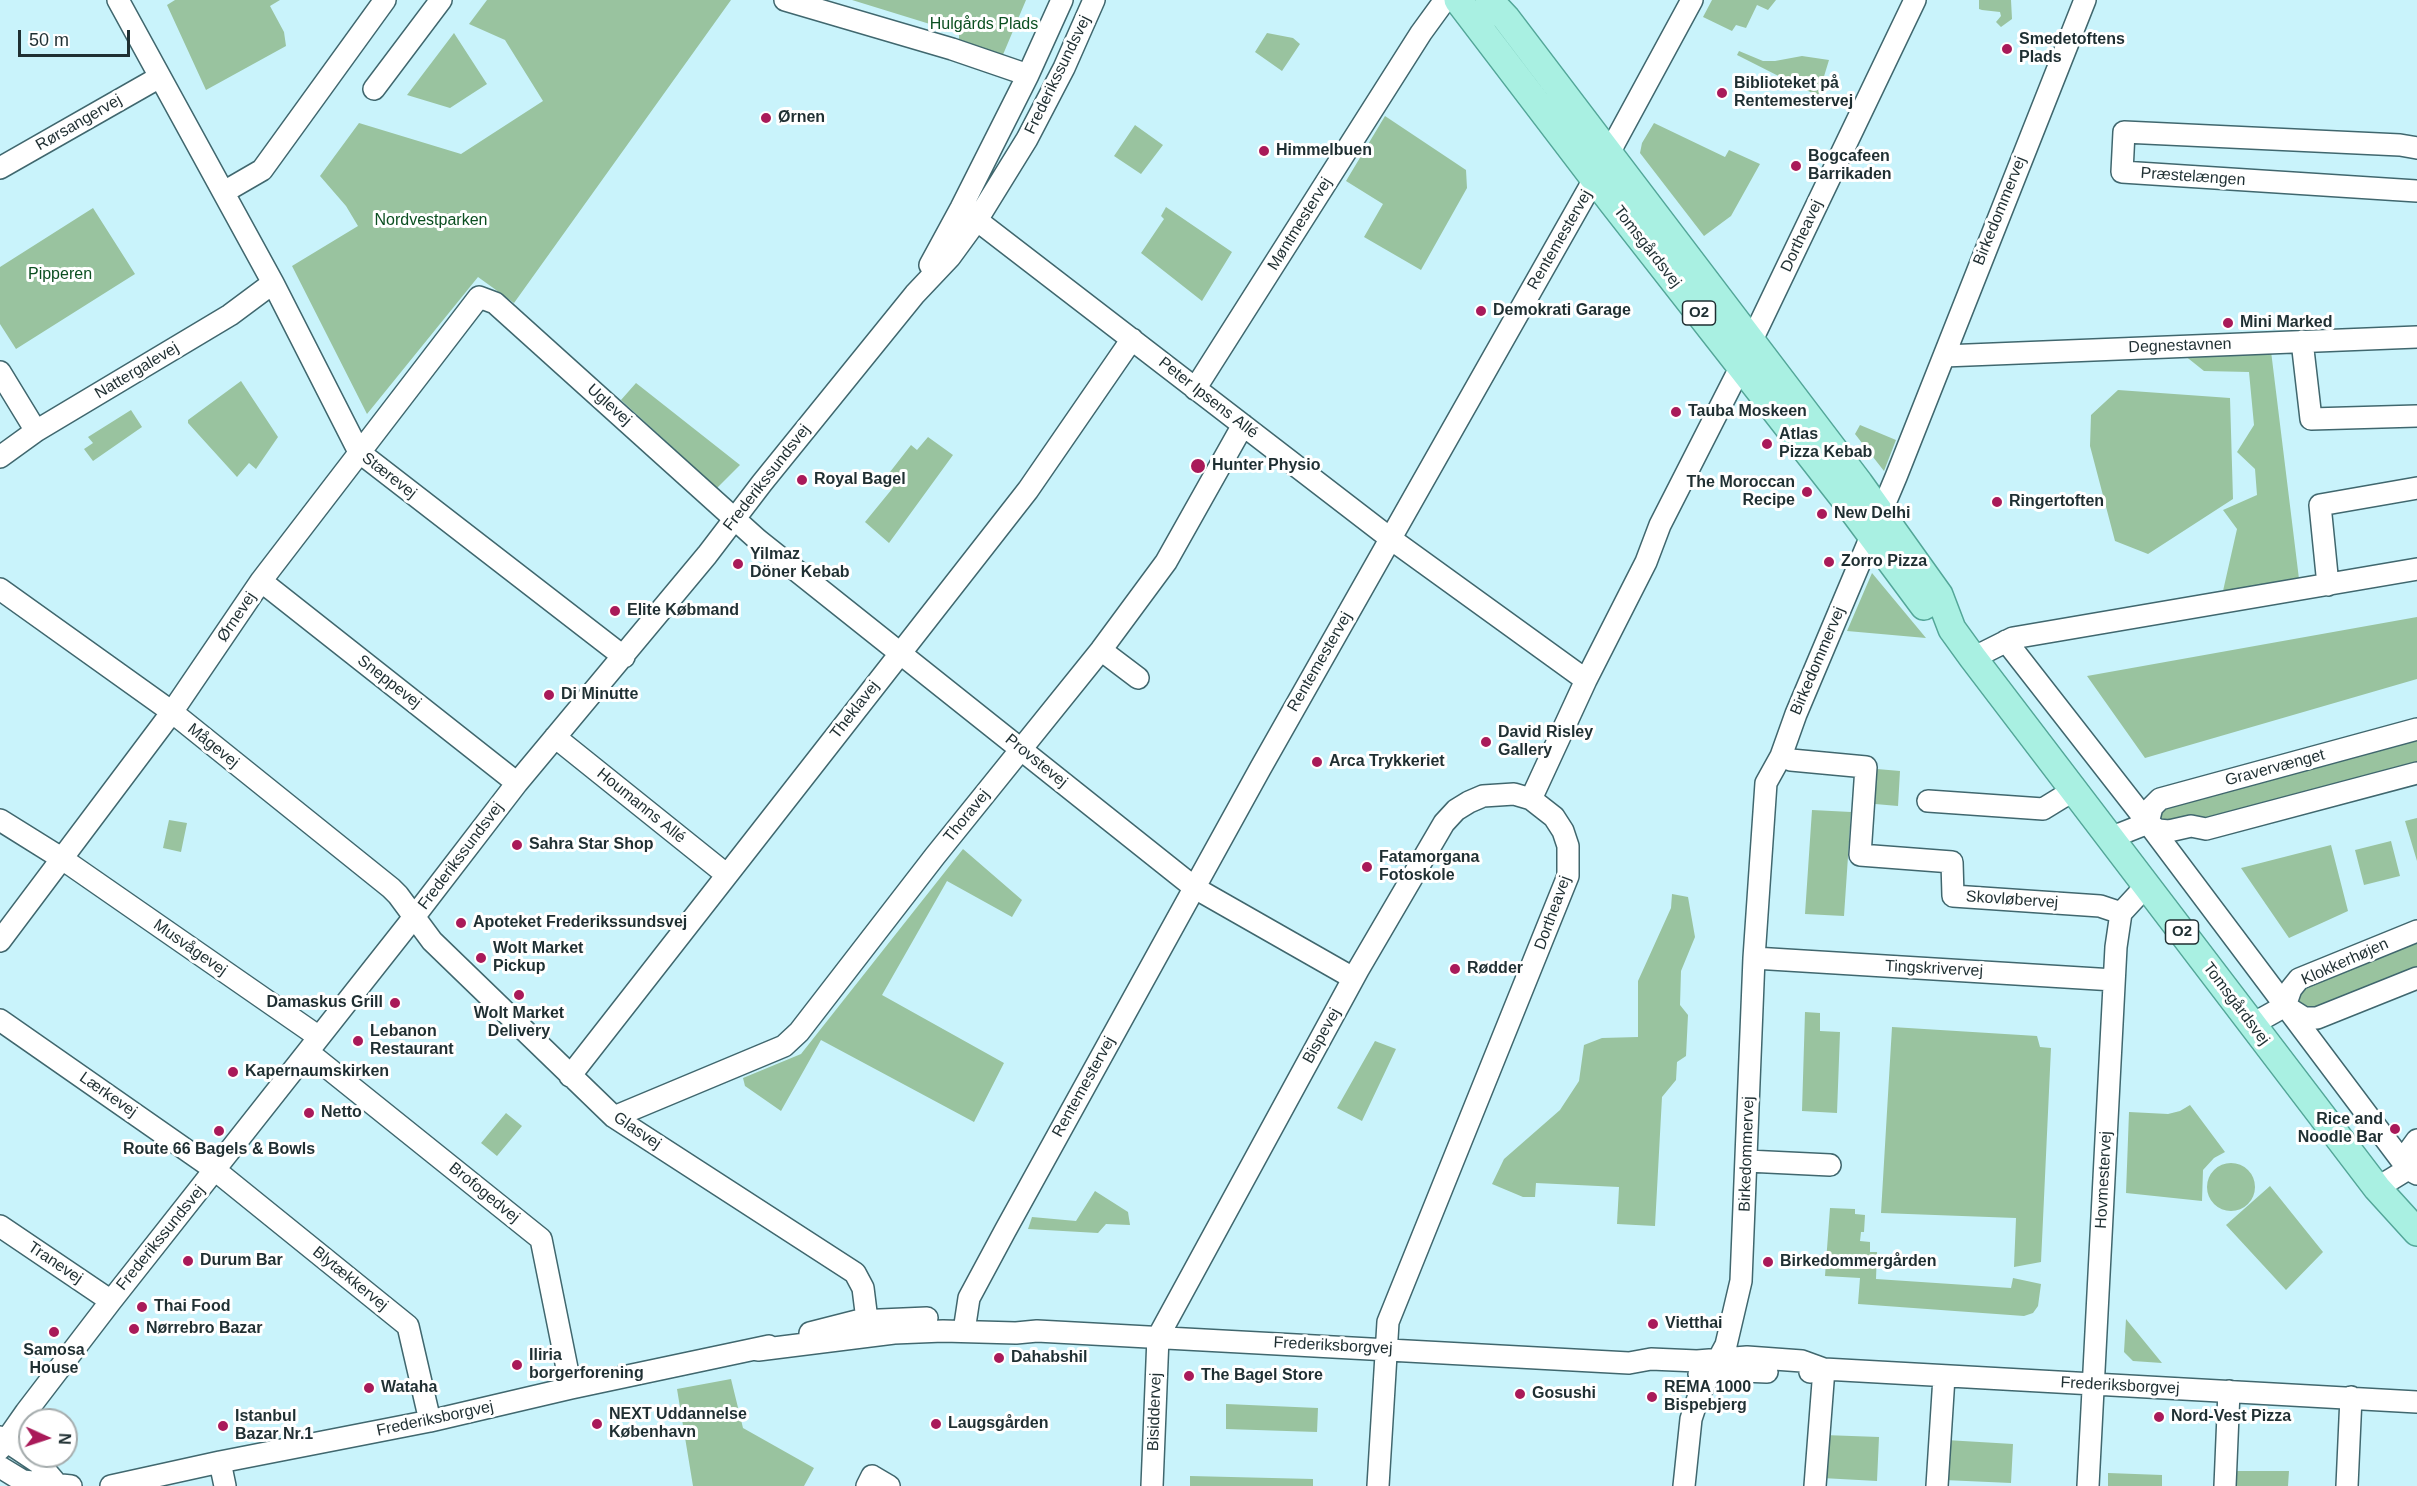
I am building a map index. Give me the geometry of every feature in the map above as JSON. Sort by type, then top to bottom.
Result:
[{"type":"main road","name":"Tomsgårdsvej","points":[[1458,0],[1595,178],[1746,354]]},
{"type":"main road","name":"Tomsgårdsvej","points":[[1489,0],[1506,18],[1609,153],[1746,354],[1875,523],[1928,612],[1952,629],[2377,1188],[2417,1232]]},
{"type":"street","name":"Stærevej","points":[[118,0],[158,78],[273,283],[358,452],[624,657]]},
{"type":"street","points":[[224,192],[262,170],[385,0]]},
{"type":"street","points":[[374,89],[441,0]]},
{"type":"street","points":[[785,0],[952,49],[1028,75]]},
{"type":"street","name":"Frederikssundsvej","points":[[0,1468],[5,1442],[111,1301],[517,783],[624,657],[915,294],[950,257],[1062,0]]},
{"type":"street","name":"Møntmestervej","points":[[1195,388],[1421,33],[1445,0]]},
{"type":"street","name":"Rentemestervej","points":[[964,1325],[969,1298],[1005,1231],[1390,539],[1609,153],[1692,0]]},
{"type":"street","name":"Dortheavej","points":[[1378,1486],[1388,1322],[1568,876],[1568,846],[1563,831],[1554,817],[1531,799],[1586,680],[1746,354],[1915,0]]},
{"type":"street","name":"Birkedommervej","points":[[1684,1486],[1691,1419],[1699,1395],[1716,1369],[1726,1345],[1741,1281],[1755,958],[1766,783],[1781,756],[1796,714],[1944,356],[2085,0]]},
{"type":"street","name":"Frederikssundsvej","points":[[969,214],[1027,139],[1064,68],[1093,2]]},
{"type":"street","name":"Rørsangervej","points":[[0,168],[158,78]]},
{"type":"street","name":"Præstelængen","points":[[2417,148],[2400,145],[2124,132],[2122,172],[2417,191]]},
{"type":"street","name":"Peter Ipsens Allé","points":[[969,214],[1390,539],[1586,680]]},
{"type":"street","name":"Nattergalevej","points":[[0,457],[36,431],[230,315],[273,283]]},
{"type":"street","name":"Ørnevej","points":[[0,941],[172,712],[261,581],[479,297]]},
{"type":"street","name":"Uglevej","points":[[479,297],[495,303],[735,519]]},
{"type":"street","name":"Degnestavnen","points":[[1944,356],[2417,337]]},
{"type":"street","name":"Theklavej","points":[[570,1076],[1028,490],[1132,339]]},
{"type":"street","points":[[2302,342],[2310,419],[2417,416]]},
{"type":"street","points":[[0,372],[36,431]]},
{"type":"street","name":"Thoravej","points":[[614,1117],[784,1046],[799,1032],[935,856],[1101,650],[1166,562],[1243,425]]},
{"type":"street","points":[[2328,585],[2320,505],[2417,488]]},
{"type":"street","name":"Provstevej","points":[[735,519],[758,540],[1195,888],[1353,978]]},
{"type":"street","points":[[1973,658],[2006,641],[2080,626],[2417,569]]},
{"type":"street","name":"Sneppevej","points":[[261,581],[517,783]]},
{"type":"street","name":"Mågevej","points":[[0,589],[172,712],[391,888],[414,917]]},
{"type":"street","points":[[2006,641],[2413,1171]]},
{"type":"street","points":[[1101,650],[1138,678]]},
{"type":"street","name":"Gravervænget","points":[[2148,823],[2152,807],[2160,799],[2417,729]]},
{"type":"street","name":"Houmanns Allé","points":[[555,737],[727,875]]},
{"type":"street","name":"Skovløbervej","points":[[1781,756],[1791,760],[1866,767],[1860,855],[1952,862],[1953,896],[2100,906],[2121,913]]},
{"type":"street","points":[[2148,823],[2158,831],[2191,826],[2206,829],[2417,772]]},
{"type":"street","points":[[1928,801],[2043,809],[2074,790]]},
{"type":"street","name":"Bispevej","points":[[1158,1337],[1353,978],[1444,823],[1456,810],[1483,796],[1498,793],[1514,794],[1531,799]]},
{"type":"street","name":"Musvågevej","points":[[0,820],[61,858],[314,1044]]},
{"type":"street","points":[[2110,838],[2148,823]]},
{"type":"street","points":[[2121,913],[2147,885]]},
{"type":"street","name":"Hovmestervej","points":[[2088,1486],[2114,980],[2121,913]]},
{"type":"street","name":"Glasvej","points":[[414,917],[432,941],[614,1117],[855,1273],[863,1288],[867,1320]]},
{"type":"street","name":"Klokkerhøjen","points":[[2285,1006],[2291,989],[2299,979],[2417,931]]},
{"type":"street","name":"Tingskrivervej","points":[[1755,958],[2114,980]]},
{"type":"street","points":[[2285,1006],[2304,1018],[2316,1018],[2417,978]]},
{"type":"street","points":[[2252,1024],[2285,1006]]},
{"type":"street","name":"Lærkevej","points":[[0,1020],[215,1170]]},
{"type":"street","name":"Brofogedvej","points":[[314,1044],[541,1239],[571,1388]]},
{"type":"street","points":[[2413,1171],[2409,1151],[2417,1140]]},
{"type":"street","points":[[1747,1161],[1830,1165]]},
{"type":"street","name":"Blytækkervej","points":[[215,1170],[408,1326],[430,1421]]},
{"type":"street","points":[[2377,1188],[2413,1171]]},
{"type":"street","name":"Tranevej","points":[[0,1226],[111,1301]]},
{"type":"street","name":"Frederiksborgvej","points":[[758,1350],[846,1323],[896,1318],[1016,1333],[1037,1330],[1629,1362],[1651,1359],[1697,1361],[1716,1369],[1736,1357],[1802,1361],[1824,1369],[1944,1377],[2417,1402]]},
{"type":"street","name":"Frederiksborgvej","points":[[111,1486],[430,1421],[571,1388],[758,1350],[964,1325]]},
{"type":"street","name":"Bisiddervej","points":[[1152,1486],[1158,1337]]},
{"type":"street","points":[[1815,1486],[1824,1369]]},
{"type":"street","points":[[1937,1486],[1944,1377]]},
{"type":"street","points":[[2225,1486],[2229,1391]]},
{"type":"street","points":[[2347,1486],[2351,1397]]},
{"type":"street","points":[[5,1442],[39,1462],[63,1484]]},
{"type":"street","points":[[220,1462],[225,1486]]},
{"type":"street","points":[[0,1468],[23,1481],[63,1484]]},
{"type":"green space","points":[[175,0],[280,0],[270,6],[284,32],[286,46],[206,90],[167,5]]},
{"type":"green space","name":"Nordvestparken","points":[[487,0],[731,0],[514,303],[478,277],[367,414],[292,266],[358,226],[346,206],[320,176],[359,123],[461,154],[543,101],[505,40],[469,24]]},
{"type":"green space","name":"Hulgårds Plads","points":[[852,0],[1026,0],[1002,57],[959,43],[959,33]]},
{"type":"green space","points":[[1712,0],[1776,0],[1768,10],[1757,5],[1746,28],[1736,25],[1732,31],[1703,17]]},
{"type":"green space","points":[[1979,0],[2011,0],[2012,19],[2001,27],[1996,22],[2001,16],[2000,12],[1979,9]]},
{"type":"green space","points":[[454,33],[487,84],[450,108],[407,95]]},
{"type":"green space","points":[[1267,33],[1293,38],[1300,44],[1282,71],[1255,52]]},
{"type":"green space","points":[[1739,51],[1763,61],[1802,56],[1829,60],[1818,96],[1737,55]]},
{"type":"green space","points":[[1385,116],[1466,170],[1467,188],[1421,270],[1364,237],[1383,204],[1346,181]]},
{"type":"green space","points":[[1654,123],[1725,157],[1729,150],[1760,164],[1731,216],[1704,236],[1640,153],[1642,143]]},
{"type":"green space","points":[[1135,125],[1163,145],[1141,174],[1114,156]]},
{"type":"green space","points":[[1166,207],[1232,252],[1202,301],[1141,253],[1164,219],[1161,216]]},
{"type":"green space","name":"Pipperen","points":[[93,208],[135,274],[16,349],[0,324],[0,267]]},
{"type":"green space","points":[[2271,351],[2299,579],[2223,591],[2237,529],[2223,510],[2257,495],[2255,469],[2237,452],[2254,425],[2249,372],[2204,371],[2184,355]]},
{"type":"green space","points":[[241,381],[278,437],[256,469],[249,463],[237,477],[188,423],[188,420]]},
{"type":"green space","points":[[636,383],[740,465],[717,488],[621,400]]},
{"type":"green space","points":[[2118,390],[2230,398],[2233,499],[2148,554],[2115,541],[2090,446],[2091,415]]},
{"type":"green space","points":[[131,410],[142,427],[93,461],[84,449],[93,443],[88,437]]},
{"type":"green space","points":[[1860,425],[1896,440],[1884,471],[1855,434]]},
{"type":"green space","points":[[928,437],[953,455],[889,543],[865,522],[892,489],[883,481],[911,445],[917,450]]},
{"type":"green space","points":[[1872,573],[1926,638],[1847,631]]},
{"type":"green space","points":[[2417,617],[2417,679],[2145,758],[2087,676]]},
{"type":"green space","points":[[2417,735],[2417,766],[2209,822],[2153,823],[2160,809]]},
{"type":"green space","points":[[1877,769],[1900,771],[1898,806],[1875,804]]},
{"type":"green space","points":[[1812,810],[1851,812],[1844,916],[1805,914]]},
{"type":"green space","points":[[2417,818],[2417,861],[2405,821]]},
{"type":"green space","points":[[169,820],[187,823],[181,852],[163,848]]},
{"type":"green space","points":[[2391,841],[2400,876],[2364,885],[2355,850]]},
{"type":"green space","points":[[2331,845],[2348,911],[2289,938],[2241,868]]},
{"type":"green space","points":[[963,849],[1022,900],[1012,917],[947,881],[882,995],[1004,1063],[974,1122],[821,1040],[781,1111],[745,1086],[743,1078],[801,1054]]},
{"type":"green space","points":[[1672,894],[1688,897],[1695,937],[1681,971],[1680,1005],[1688,1015],[1686,1056],[1677,1062],[1676,1080],[1662,1097],[1655,1226],[1617,1224],[1619,1187],[1536,1183],[1535,1197],[1523,1197],[1492,1184],[1504,1159],[1560,1110],[1579,1081],[1584,1045],[1602,1038],[1638,1037],[1638,981],[1671,908]]},
{"type":"green space","points":[[2417,938],[2417,971],[2317,1011],[2293,1004],[2305,984]]},
{"type":"green space","points":[[1805,1012],[1820,1013],[1820,1031],[1840,1032],[1837,1113],[1802,1111]]},
{"type":"green space","points":[[1892,1027],[2037,1036],[2040,1047],[2051,1048],[2041,1262],[2014,1267],[2016,1218],[1881,1213]]},
{"type":"green space","points":[[1375,1041],[1396,1049],[1362,1121],[1337,1108]]},
{"type":"green space","points":[[2190,1105],[2225,1152],[2214,1158],[2203,1170],[2202,1201],[2126,1193],[2129,1112],[2168,1114]]},
{"type":"green space","points":[[506,1113],[522,1126],[497,1156],[481,1143]]},
{"type":"green space","points":[[2226,1163],[2236,1163],[2251,1173],[2255,1187],[2254,1196],[2245,1207],[2236,1211],[2226,1211],[2211,1201],[2207,1192],[2207,1182],[2217,1167]]},
{"type":"green space","points":[[2270,1186],[2323,1252],[2286,1290],[2226,1225]]},
{"type":"green space","points":[[1095,1191],[1128,1212],[1130,1225],[1106,1224],[1098,1233],[1028,1229],[1032,1217],[1076,1221]]},
{"type":"green space","points":[[1830,1208],[1855,1209],[1855,1214],[1865,1215],[1864,1232],[1861,1232],[1860,1241],[1870,1242],[1870,1252],[1877,1252],[1876,1279],[2011,1288],[2013,1278],[2041,1284],[2038,1306],[2033,1313],[2024,1316],[1858,1304],[1860,1278],[1825,1276]]},
{"type":"green space","points":[[2126,1319],[2162,1363],[2133,1361],[2124,1352]]},
{"type":"green space","points":[[731,1379],[743,1428],[814,1468],[804,1486],[693,1486],[677,1389]]},
{"type":"green space","points":[[1226,1404],[1318,1408],[1317,1432],[1226,1429]]},
{"type":"green space","points":[[1824,1435],[1879,1437],[1877,1481],[1822,1478]]},
{"type":"green space","points":[[1946,1440],[2013,1444],[2011,1483],[1944,1480]]},
{"type":"green space","points":[[2236,1471],[2289,1471],[2288,1486],[2235,1486]]},
{"type":"green space","points":[[2108,1473],[2162,1475],[2162,1486],[2108,1486]]},
{"type":"green space","points":[[1190,1476],[1313,1479],[1313,1486],[1190,1486]]},
{"type":"place","name":"Smedetoftens Plads","points":[[2007,49]]},
{"type":"place","name":"Biblioteket på Rentemestervej","points":[[1722,93]]},
{"type":"place","name":"Ørnen","points":[[766,118]]},
{"type":"place","name":"Himmelbuen","points":[[1264,151]]},
{"type":"place","name":"Bogcafeen Barrikaden","points":[[1796,166]]},
{"type":"place","name":"Demokrati Garage","points":[[1481,311]]},
{"type":"place","name":"Mini Marked","points":[[2228,323]]},
{"type":"place","name":"Tauba Moskeen","points":[[1676,412]]},
{"type":"place","name":"Atlas Pizza Kebab","points":[[1767,444]]},
{"type":"place","name":"Hunter Physio","points":[[1198,466]]},
{"type":"place","name":"Royal Bagel","points":[[802,480]]},
{"type":"place","name":"The Moroccan Recipe","points":[[1807,492]]},
{"type":"place","name":"Ringertoften","points":[[1997,502]]},
{"type":"place","name":"New Delhi","points":[[1822,514]]},
{"type":"place","name":"Zorro Pizza","points":[[1829,562]]},
{"type":"place","name":"Yilmaz Döner Kebab","points":[[738,564]]},
{"type":"place","name":"Elite Købmand","points":[[615,611]]},
{"type":"place","name":"Di Minutte","points":[[549,695]]},
{"type":"place","name":"David Risley Gallery","points":[[1486,742]]},
{"type":"place","name":"Arca Trykkeriet","points":[[1317,762]]},
{"type":"place","name":"Sahra Star Shop","points":[[517,845]]},
{"type":"place","name":"Fatamorgana Fotoskole","points":[[1367,867]]},
{"type":"place","name":"Apoteket Frederikssundsvej","points":[[461,923]]},
{"type":"place","name":"Wolt Market Pickup","points":[[481,958]]},
{"type":"place","name":"Rødder","points":[[1455,969]]},
{"type":"place","name":"Wolt Market Delivery","points":[[519,995]]},
{"type":"place","name":"Damaskus Grill","points":[[395,1003]]},
{"type":"place","name":"Lebanon Restaurant","points":[[358,1041]]},
{"type":"place","name":"Kapernaumskirken","points":[[233,1072]]},
{"type":"place","name":"Netto","points":[[309,1113]]},
{"type":"place","name":"Rice and Noodle Bar","points":[[2395,1129]]},
{"type":"place","name":"Route 66 Bagels & Bowls","points":[[219,1131]]},
{"type":"place","name":"Durum Bar","points":[[188,1261]]},
{"type":"place","name":"Birkedommergården","points":[[1768,1262]]},
{"type":"place","name":"Thai Food","points":[[142,1307]]},
{"type":"place","name":"Vietthai","points":[[1653,1324]]},
{"type":"place","name":"Nørrebro Bazar","points":[[134,1329]]},
{"type":"place","name":"Samosa House","points":[[54,1332]]},
{"type":"place","name":"Dahabshil","points":[[999,1358]]},
{"type":"place","name":"Iliria borgerforening","points":[[517,1365]]},
{"type":"place","name":"The Bagel Store","points":[[1189,1376]]},
{"type":"place","name":"Wataha","points":[[369,1388]]},
{"type":"place","name":"Gosushi","points":[[1520,1394]]},
{"type":"place","name":"REMA 1000 Bispebjerg","points":[[1652,1397]]},
{"type":"place","name":"Nord-Vest Pizza","points":[[2159,1417]]},
{"type":"place","name":"NEXT Uddannelse København","points":[[597,1424]]},
{"type":"place","name":"Laugsgården","points":[[936,1424]]},
{"type":"place","name":"Istanbul Bazar Nr.1","points":[[223,1426]]}]
